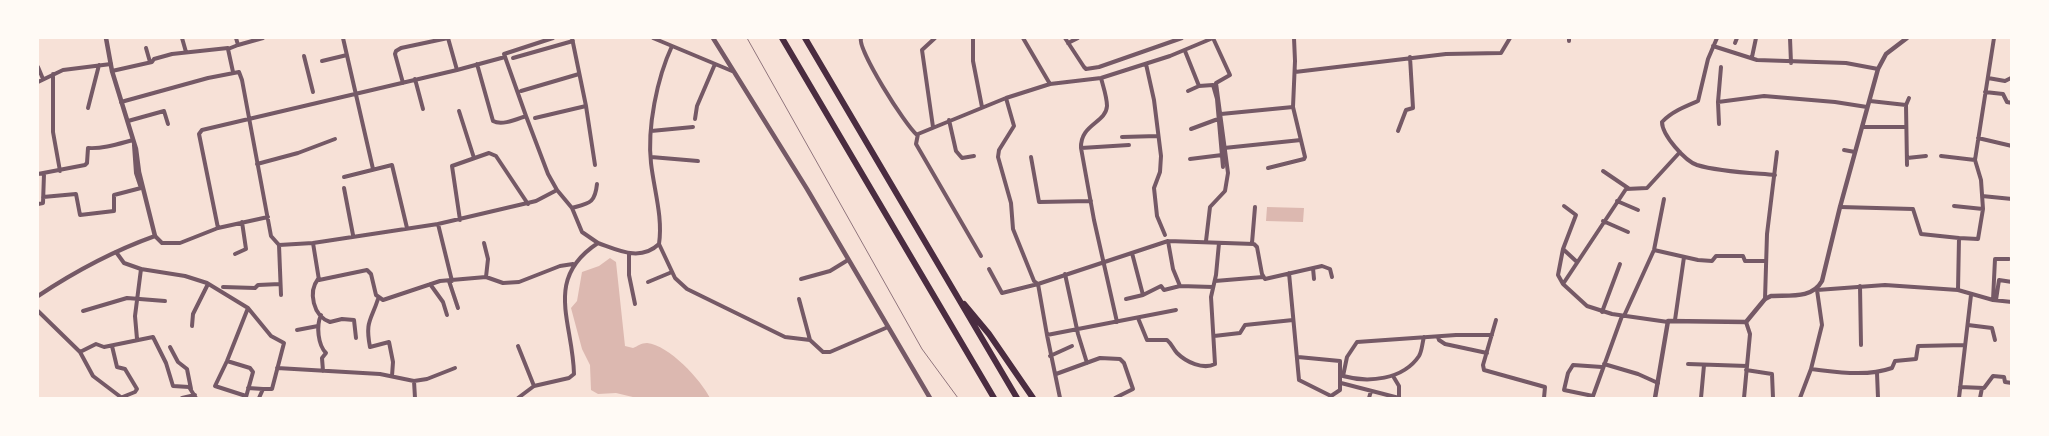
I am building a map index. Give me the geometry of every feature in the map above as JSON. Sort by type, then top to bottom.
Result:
[{"type":"highway","points":[[782,38],[994,398]]},
{"type":"highway","points":[[805,38],[954,294],[1017,398]]},
{"type":"highway","points":[[954,294],[989,334],[1033,398]]},
{"type":"street","points":[[106,38],[112,71],[128,121],[154,236],[162,243],[180,243],[218,228],[268,217]]},
{"type":"street","points":[[182,38],[186,52]]},
{"type":"street","points":[[236,38],[238,45]]},
{"type":"street","points":[[112,71],[150,62],[160,57],[186,52],[228,48],[263,38]]},
{"type":"street","points":[[343,38],[373,169]]},
{"type":"street","points":[[403,83],[396,51],[442,38],[448,38],[458,70]]},
{"type":"street","points":[[553,38],[504,54],[548,174],[557,190],[572,208],[582,232],[598,243],[629,254],[645,252],[658,244]]},
{"type":"street","points":[[652,38],[732,71]]},
{"type":"street","points":[[713,38],[807,190],[930,398]]},
{"type":"street","points":[[861,38],[861,46],[879,80],[904,120],[917,135]]},
{"type":"street","points":[[933,127],[922,50],[923,46],[934,41],[935,38]]},
{"type":"street","points":[[973,38],[974,69],[982,107]]},
{"type":"street","points":[[1023,38],[1050,84]]},
{"type":"street","points":[[1065,38],[1086,69],[1100,67],[1182,38]]},
{"type":"street","points":[[1068,43],[1078,38]]},
{"type":"street","points":[[917,135],[949,120],[1006,98],[1050,84],[1101,78],[1185,51],[1213,38],[1230,72],[1228,77],[1216,83],[1228,173],[1225,191],[1210,207],[1206,241]]},
{"type":"street","points":[[1268,168],[1304,159],[1293,108],[1294,38]]},
{"type":"street","points":[[1295,72],[1410,57],[1500,53],[1504,51],[1510,38]]},
{"type":"street","points":[[1716,38],[1698,101],[1689,104],[1662,122],[1662,131],[1680,152],[1696,165],[1775,175]]},
{"type":"street","points":[[1736,43],[1737,38]]},
{"type":"street","points":[[1752,57],[1756,38]]},
{"type":"street","points":[[1790,38],[1791,63]]},
{"type":"street","points":[[1800,398],[1811,369],[1822,325],[1817,290],[1822,280],[1878,68],[1886,54],[1907,38]]},
{"type":"street","points":[[1840,207],[1913,209],[1921,234],[1978,240],[1983,209],[1982,180],[1975,160],[1994,38]]},
{"type":"street","points":[[513,58],[572,39],[586,106],[595,165]]},
{"type":"street","points":[[672,46],[663,66],[652,131],[650,157],[658,202],[658,244],[678,282],[693,293],[785,337],[810,340]]},
{"type":"street","points":[[1713,46],[1752,57],[1791,63],[1846,63],[1878,68]]},
{"type":"street","points":[[146,48],[150,62]]},
{"type":"street","points":[[228,48],[233,72]]},
{"type":"street","points":[[1185,51],[1199,86]]},
{"type":"street","points":[[322,60],[347,55]]},
{"type":"street","points":[[304,56],[313,92]]},
{"type":"street","points":[[218,228],[200,132],[219,124],[403,83],[505,57]]},
{"type":"street","points":[[1398,131],[1406,110],[1413,108],[1410,57]]},
{"type":"street","points":[[38,82],[53,74],[80,67],[111,64]]},
{"type":"street","points":[[477,64],[495,123],[526,116]]},
{"type":"street","points":[[695,119],[696,106],[715,64]]},
{"type":"street","points":[[1146,64],[1154,100],[1161,164],[1154,188],[1157,216],[1165,235]]},
{"type":"street","points":[[88,108],[99,65]]},
{"type":"street","points":[[38,66],[43,79]]},
{"type":"street","points":[[1720,124],[1718,102],[1721,67]]},
{"type":"street","points":[[121,102],[237,71],[240,74],[272,239],[279,246],[281,295]]},
{"type":"street","points":[[53,74],[53,132],[60,171]]},
{"type":"street","points":[[521,91],[579,74]]},
{"type":"street","points":[[1101,78],[1107,105],[1106,110],[1084,131],[1081,139],[1081,148],[1103,262],[1118,322]]},
{"type":"street","points":[[1988,78],[2006,81],[2011,78]]},
{"type":"street","points":[[415,79],[423,109]]},
{"type":"street","points":[[1188,91],[1199,86],[1213,85],[1220,116],[1223,168]]},
{"type":"street","points":[[1985,92],[2003,94],[2006,102],[2012,104]]},
{"type":"street","points":[[1718,102],[1747,97],[1835,102],[1867,107]]},
{"type":"street","points":[[1006,98],[1014,126],[999,150],[998,157],[1011,203],[1013,229],[1034,282],[1038,284],[1050,356],[1056,374],[1060,398]]},
{"type":"street","points":[[1907,165],[1906,105],[1909,98]]},
{"type":"street","points":[[1870,100],[1906,105]]},
{"type":"street","points":[[536,118],[586,106]]},
{"type":"street","points":[[1191,129],[1220,116],[1293,108]]},
{"type":"street","points":[[128,121],[163,111],[168,124]]},
{"type":"street","points":[[459,111],[474,158]]},
{"type":"street","points":[[949,120],[957,153],[962,158],[974,156]]},
{"type":"street","points":[[652,131],[693,127]]},
{"type":"street","points":[[1862,127],[1906,127]]},
{"type":"street","points":[[917,135],[916,141],[920,152],[981,256]]},
{"type":"street","points":[[1122,137],[1158,136]]},
{"type":"street","points":[[257,164],[298,153],[335,138]]},
{"type":"street","points":[[1978,138],[2012,146]]},
{"type":"street","points":[[1224,148],[1301,140]]},
{"type":"street","points":[[38,174],[86,165],[88,148],[103,149],[111,144],[133,143]]},
{"type":"street","points":[[43,197],[76,194],[80,215],[114,211],[114,195],[140,188],[136,173],[133,143]]},
{"type":"street","points":[[1081,148],[1129,145]]},
{"type":"street","points":[[1844,150],[1856,152]]},
{"type":"street","points":[[1602,171],[1628,188],[1639,190],[1647,188],[1680,152]]},
{"type":"street","points":[[1765,299],[1765,261],[1777,152]]},
{"type":"street","points":[[460,220],[452,168],[456,164],[474,158],[494,154],[528,204]]},
{"type":"street","points":[[1190,159],[1222,155]]},
{"type":"street","points":[[1907,158],[1926,156]]},
{"type":"street","points":[[1942,156],[1975,160]]},
{"type":"street","points":[[650,157],[698,161]]},
{"type":"street","points":[[1031,157],[1039,202],[1091,201]]},
{"type":"street","points":[[344,177],[390,165],[393,167],[408,228]]},
{"type":"street","points":[[38,204],[43,204],[44,174]]},
{"type":"street","points":[[572,208],[591,201],[595,197],[597,184]]},
{"type":"street","points":[[344,188],[353,236]]},
{"type":"street","points":[[1563,284],[1617,201],[1628,188]]},
{"type":"street","points":[[279,246],[313,243],[460,220],[528,204],[557,190]]},
{"type":"street","points":[[1982,196],[2012,199]]},
{"type":"street","points":[[1658,384],[1638,374],[1603,366],[1575,364],[1568,373],[1564,390],[1592,397],[1603,366],[1623,316],[1654,250],[1664,199]]},
{"type":"street","points":[[1617,201],[1638,210]]},
{"type":"street","points":[[1564,206],[1576,215],[1563,249],[1558,275],[1563,284],[1581,303],[1602,312],[1668,322],[1675,320],[1746,322]]},
{"type":"street","points":[[1954,206],[1983,209]]},
{"type":"street","points":[[1252,243],[1255,207]]},
{"type":"street","points":[[235,254],[246,249],[242,222]]},
{"type":"street","points":[[1603,222],[1628,232]]},
{"type":"street","points":[[438,224],[450,281],[458,308]]},
{"type":"street","points":[[38,296],[66,278],[116,252],[154,236]]},
{"type":"street","points":[[1958,290],[1959,238]]},
{"type":"street","points":[[989,269],[1002,293],[1038,284],[1168,241],[1206,241],[1252,243],[1258,248],[1263,277]]},
{"type":"street","points":[[1168,241],[1173,269],[1180,286]]},
{"type":"street","points":[[313,243],[318,279],[313,286],[312,293],[321,315],[330,322],[342,319],[354,320],[356,338]]},
{"type":"street","points":[[484,243],[488,259],[486,277]]},
{"type":"street","points":[[518,398],[534,386],[569,378],[574,374],[568,332],[567,279],[573,264],[598,243]]},
{"type":"street","points":[[1138,318],[1147,340],[1167,340],[1176,353],[1193,363],[1204,366],[1214,364],[1216,358],[1211,304],[1219,243]]},
{"type":"street","points":[[1563,249],[1577,262]]},
{"type":"street","points":[[1654,250],[1712,261],[1717,256],[1743,256],[1745,261],[1765,261]]},
{"type":"street","points":[[116,252],[124,263],[141,269],[186,276],[208,284],[248,308],[271,336],[284,343],[272,389],[248,388]]},
{"type":"street","points":[[1132,253],[1142,295]]},
{"type":"street","points":[[629,254],[629,275],[635,304]]},
{"type":"street","points":[[1675,320],[1684,257]]},
{"type":"street","points":[[1994,300],[1995,259],[2009,259]]},
{"type":"street","points":[[801,279],[830,271],[848,260]]},
{"type":"street","points":[[378,299],[387,300],[430,284],[450,281],[486,277],[503,282],[518,282],[560,266],[573,264]]},
{"type":"street","points":[[1602,312],[1620,264]]},
{"type":"street","points":[[1215,281],[1263,277],[1266,279],[1313,268],[1328,267],[1332,276]]},
{"type":"street","points":[[1313,268],[1314,279]]},
{"type":"street","points":[[137,339],[135,316],[141,269]]},
{"type":"street","points":[[318,279],[325,280],[367,270],[371,274],[378,299],[369,317],[367,329],[370,347],[389,342],[393,362],[392,376]]},
{"type":"street","points":[[648,282],[672,272]]},
{"type":"street","points":[[1289,273],[1298,357],[1298,376],[1302,382],[1331,396],[1340,390],[1340,361],[1298,357]]},
{"type":"street","points":[[1065,274],[1087,363]]},
{"type":"street","points":[[1994,300],[1999,280],[2012,282]]},
{"type":"street","points":[[192,326],[193,314],[208,284]]},
{"type":"street","points":[[223,287],[255,288],[258,285],[280,284]]},
{"type":"street","points":[[430,284],[443,302],[447,315]]},
{"type":"street","points":[[1746,322],[1765,299],[1771,296],[1810,294],[1817,290],[1860,286],[1885,285],[1958,290],[1971,295],[2012,302]]},
{"type":"street","points":[[1126,299],[1142,295],[1161,286],[1164,290],[1180,286],[1213,288]]},
{"type":"street","points":[[1860,286],[1861,345]]},
{"type":"street","points":[[1959,398],[1971,295]]},
{"type":"street","points":[[83,311],[127,298],[165,301]]},
{"type":"street","points":[[799,299],[810,340],[823,352],[830,352],[888,328]]},
{"type":"street","points":[[227,361],[250,368],[254,372],[246,397],[215,387],[248,308]]},
{"type":"street","points":[[1047,335],[1176,310]]},
{"type":"street","points":[[38,311],[80,352],[93,376],[121,398],[137,389],[125,369],[117,367],[112,346]]},
{"type":"street","points":[[321,315],[318,326],[322,349],[326,353],[322,358],[323,371]]},
{"type":"street","points":[[1214,336],[1240,333],[1245,325],[1293,320]]},
{"type":"street","points":[[1496,320],[1484,370],[1545,387],[1544,398]]},
{"type":"street","points":[[1655,398],[1668,322]]},
{"type":"street","points":[[1744,398],[1750,334],[1746,322]]},
{"type":"street","points":[[1968,325],[1992,328],[1995,340]]},
{"type":"street","points":[[297,330],[318,326]]},
{"type":"street","points":[[1424,338],[1421,353],[1416,360],[1393,376],[1364,379],[1343,376],[1347,357],[1357,342],[1438,337],[1492,335]]},
{"type":"street","points":[[80,352],[96,344],[104,347],[153,337],[166,363],[173,386],[186,386],[191,389]]},
{"type":"street","points":[[1438,337],[1445,344],[1487,354]]},
{"type":"street","points":[[1811,369],[1844,373],[1877,373],[1892,368],[1896,361],[1916,359],[1918,346],[1965,345]]},
{"type":"street","points":[[518,346],[534,386]]},
{"type":"street","points":[[1050,356],[1072,346]]},
{"type":"street","points":[[170,347],[178,362],[187,369],[191,389],[195,397],[182,398]]},
{"type":"street","points":[[1056,374],[1104,358],[1114,357],[1122,360],[1133,389],[1115,398]]},
{"type":"street","points":[[1688,364],[1746,368],[1772,374],[1773,398]]},
{"type":"street","points":[[1701,398],[1704,365]]},
{"type":"street","points":[[277,368],[392,376],[414,381],[427,379],[455,368]]},
{"type":"street","points":[[1877,373],[1878,398]]},
{"type":"street","points":[[1341,383],[1399,398],[1399,386],[1393,376]]},
{"type":"street","points":[[1980,398],[1982,388],[1992,376],[2004,377],[2005,382],[2012,383]]},
{"type":"street","points":[[414,381],[416,398]]},
{"type":"street","points":[[1960,387],[1982,388]]},
{"type":"street","points":[[259,398],[263,389]]},
{"type":"street","points":[[1369,398],[1371,391]]},
{"type":"shaded area","points":[[1267,207],[1304,208],[1303,222],[1266,221]]},
{"type":"shaded area","points":[[610,258],[616,262],[625,346],[633,348],[647,343],[665,350],[692,373],[710,398],[637,398],[616,393],[598,394],[591,390],[590,365],[582,349],[571,308],[577,301],[582,272],[599,266]]},
{"type":"tram line","points":[[747,38],[922,349],[958,398]]}]
